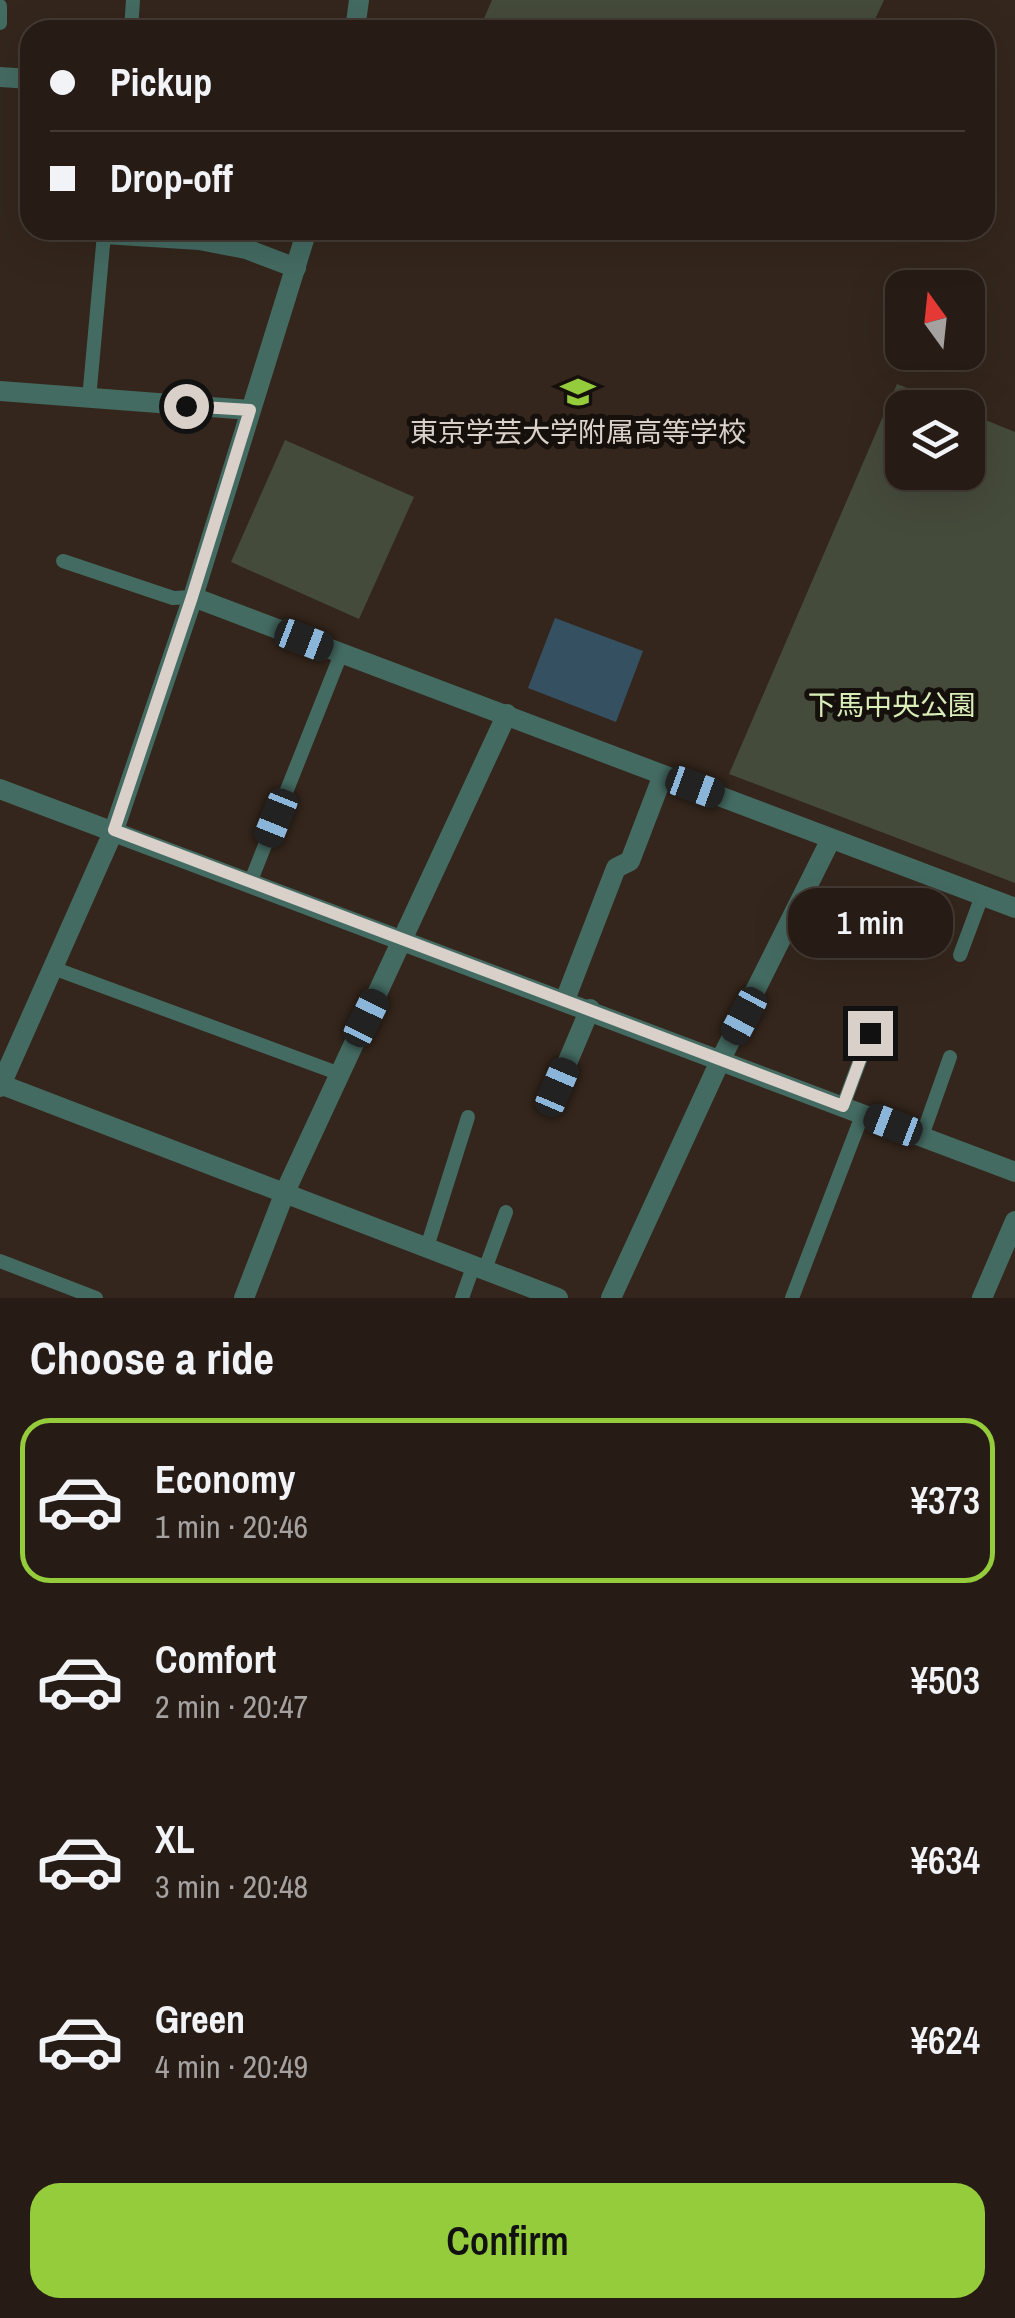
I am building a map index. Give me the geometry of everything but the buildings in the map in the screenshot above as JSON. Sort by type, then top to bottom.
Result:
[{"type":"street","points":[[200,240],[246,249],[296,268]]},
{"type":"street","points":[[305,240],[114,830],[0,1085],[558,1298]]},
{"type":"street","points":[[0,391],[250,410]]},
{"type":"street","points":[[192,597],[1015,908]]},
{"type":"street","points":[[244,1298],[285,1192],[507,714]]},
{"type":"street","points":[[565,1000],[616,868],[630,861],[662,776]]},
{"type":"street","points":[[0,788],[1015,1172]]},
{"type":"street","points":[[611,1298],[721,1058],[831,840]]},
{"type":"street","points":[[557,1087],[590,1009]]},
{"type":"street","points":[[982,1298],[1015,1221]]},
{"type":"lane","points":[[0,6],[0,23]]},
{"type":"lane","points":[[89,400],[100,240]]},
{"type":"lane","points":[[63,561],[173,598],[192,597]]},
{"type":"lane","points":[[250,883],[341,654]]},
{"type":"lane","points":[[960,955],[982,896]]},
{"type":"lane","points":[[53,968],[340,1074]]},
{"type":"lane","points":[[843,1106],[870,1033]]},
{"type":"lane","points":[[922,1136],[950,1057]]},
{"type":"lane","points":[[792,1298],[864,1113]]},
{"type":"lane","points":[[427,1247],[468,1117]]},
{"type":"lane","points":[[462,1298],[506,1212]]},
{"type":"lane","points":[[0,1261],[96,1298]]},
{"type":"green space","points":[[492,0],[884,0],[875,20],[483,20]]},
{"type":"green space","name":"下馬中央公園","points":[[885,412],[885,490],[985,490],[985,420],[1015,432],[1015,883],[729,774]]},
{"type":"green space","points":[[285,440],[414,497],[359,619],[231,562]]},
{"type":"water","points":[[555,618],[643,651],[616,722],[528,688]]},
{"type":"place","name":"東京学芸大学附属高等学校","points":[[578,392]]},
{"type":"route","points":[[186,406],[250,410],[114,830],[843,1106],[870,1033]]}]
